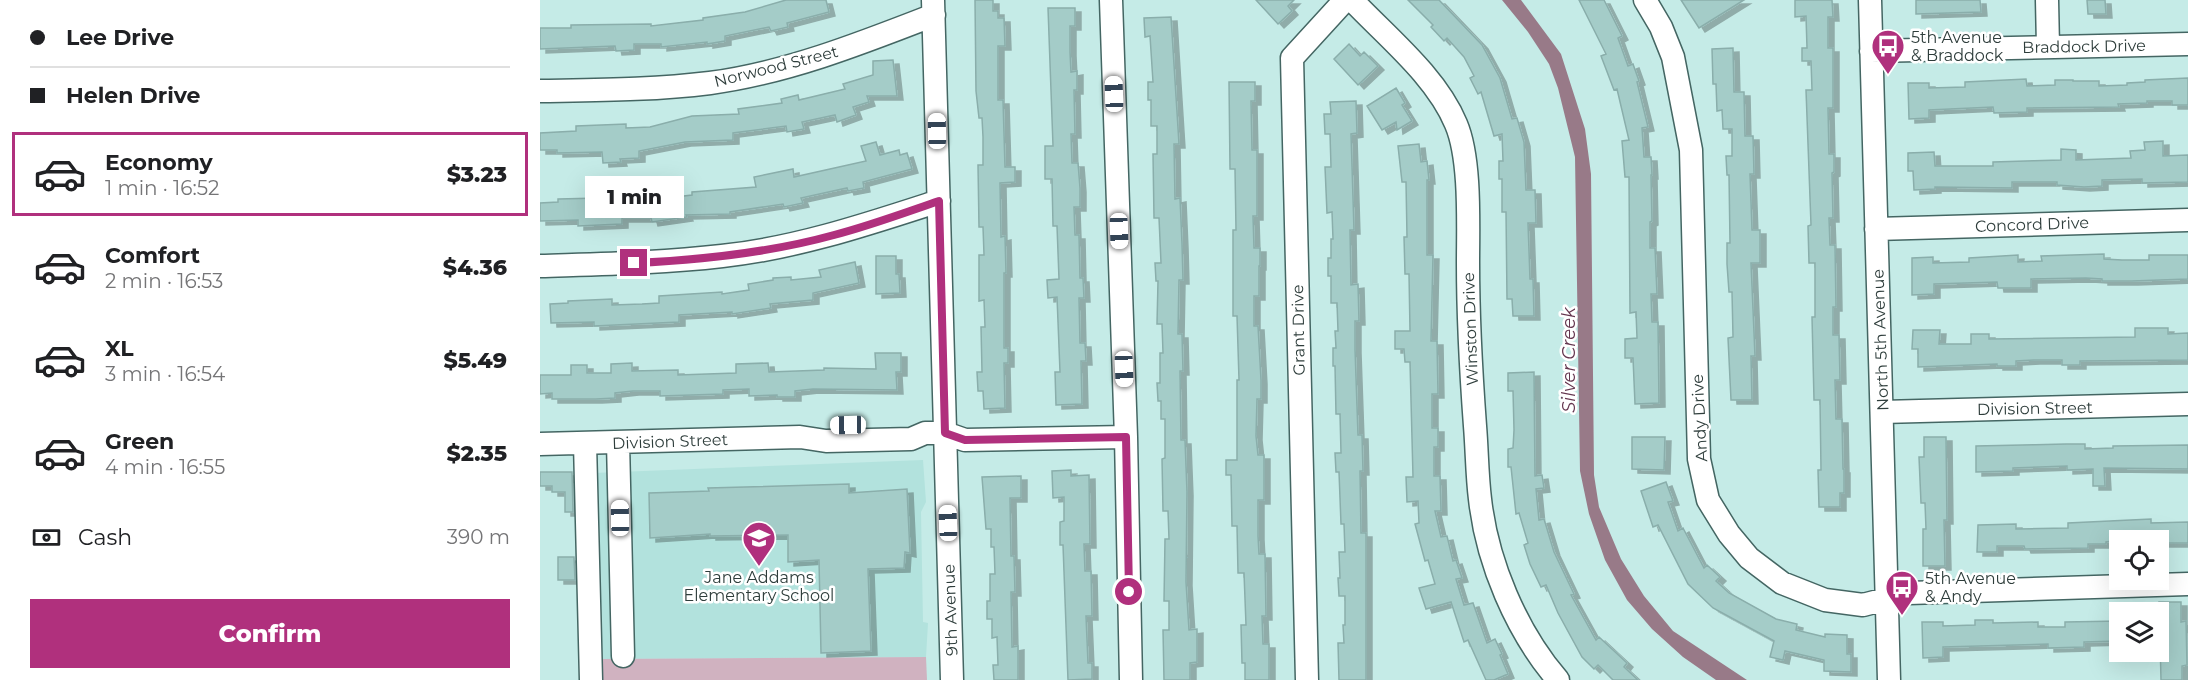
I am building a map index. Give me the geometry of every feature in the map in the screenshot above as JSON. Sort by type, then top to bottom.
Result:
[{"type":"street","points":[[1111,0],[1126,437],[1131,680]]},
{"type":"street","name":"Grant Drive","points":[[1307,680],[1292,58],[1345,0]]},
{"type":"street","name":"Winston Drive","points":[[1352,0],[1429,79],[1458,126],[1466,173],[1469,347],[1480,499],[1492,552],[1515,612],[1529,640],[1557,680]]},
{"type":"street","name":"Andy Drive","points":[[1645,0],[1661,27],[1673,57],[1691,150],[1699,459],[1708,500],[1739,547],[1762,569],[1782,583],[1825,600],[1863,605],[1910,593],[2188,584]]},
{"type":"street","name":"North 5th Avenue","points":[[1870,0],[1889,680]]},
{"type":"street","points":[[2047,0],[2048,47]]},
{"type":"street","name":"Norwood Street","points":[[540,91],[648,88],[711,82],[765,71],[852,47],[933,8]]},
{"type":"street","name":"9th Avenue","points":[[933,8],[939,201],[935,433],[952,680]]},
{"type":"street","name":"Braddock Drive","points":[[1871,51],[2188,44]]},
{"type":"street","points":[[540,266],[667,261],[724,256],[834,236],[939,201]]},
{"type":"street","name":"Concord Drive","points":[[1876,229],[2188,220]]},
{"type":"street","name":"Division Street","points":[[1882,412],[2188,404]]},
{"type":"street","name":"Division Street","points":[[540,444],[800,437],[826,441],[911,439],[935,433],[965,440],[1126,437]]},
{"type":"street","points":[[618,442],[623,656]]},
{"type":"street","points":[[585,443],[591,680]]},
{"type":"shaded area","points":[[1502,0],[1521,0],[1561,54],[1585,129],[1591,174],[1594,475],[1599,507],[1621,559],[1644,596],[1673,631],[1747,680],[1716,680],[1683,657],[1652,629],[1627,600],[1605,560],[1589,514],[1580,471],[1575,157],[1558,88],[1549,64],[1528,32]]},
{"type":"shaded area","name":"Jane Addams Elementary School","points":[[923,460],[926,502],[921,512],[923,622],[928,623],[926,657],[599,659],[593,473]]},
{"type":"shaded area","points":[[926,657],[927,680],[600,680],[599,659]]},
{"type":"building","points":[[786,0],[826,0],[829,12],[787,23],[788,27],[771,31],[769,27],[725,36],[725,41],[707,44],[707,42],[661,47],[661,44],[634,44],[634,50],[616,51],[615,46],[540,49],[540,28],[571,28],[571,25],[651,24],[651,26],[745,12]]},
{"type":"building","points":[[975,0],[993,0],[993,11],[998,11],[998,18],[1004,18],[1005,46],[998,46],[998,100],[1003,100],[1005,167],[1015,167],[1015,182],[1000,183],[1001,237],[1005,236],[1006,273],[1004,273],[1004,348],[1008,348],[1008,363],[1004,363],[1005,408],[984,409],[983,391],[978,391],[977,372],[982,372],[981,327],[985,327],[984,300],[979,301],[979,255],[984,255],[983,227],[979,227],[978,165],[983,165],[983,137],[982,118],[979,118],[976,91]]},
{"type":"building","points":[[1256,0],[1294,0],[1288,6],[1292,11],[1278,24]]},
{"type":"building","points":[[1408,0],[1439,0],[1482,45],[1500,78],[1512,119],[1517,118],[1524,142],[1526,190],[1535,190],[1536,223],[1528,223],[1534,316],[1513,316],[1512,299],[1507,299],[1506,212],[1502,212],[1502,179],[1499,179],[1499,161],[1503,161],[1502,134],[1494,136],[1481,92],[1478,94],[1470,78],[1474,76],[1464,57],[1447,38],[1444,41],[1431,27],[1433,25]]},
{"type":"building","points":[[1579,0],[1604,0],[1622,36],[1618,38],[1628,66],[1633,64],[1639,81],[1637,82],[1648,127],[1642,128],[1644,157],[1651,157],[1650,248],[1655,248],[1657,294],[1651,294],[1652,322],[1658,322],[1659,403],[1635,404],[1633,358],[1625,358],[1625,339],[1637,338],[1636,312],[1630,313],[1629,177],[1625,177],[1622,141],[1629,140],[1617,89],[1614,90],[1601,56],[1606,54]]},
{"type":"building","points":[[1681,0],[1744,0],[1699,28]]},
{"type":"building","points":[[1795,0],[1832,0],[1833,17],[1828,17],[1828,48],[1833,48],[1833,108],[1828,108],[1829,154],[1834,154],[1834,172],[1832,173],[1833,218],[1829,218],[1830,245],[1835,245],[1836,307],[1833,307],[1833,335],[1839,335],[1840,380],[1835,380],[1836,419],[1842,419],[1844,469],[1844,493],[1840,493],[1840,507],[1819,507],[1820,400],[1814,400],[1812,317],[1815,317],[1815,263],[1809,263],[1808,226],[1811,225],[1806,90],[1812,90],[1811,61],[1802,61],[1802,48],[1807,48],[1806,16],[1795,17]]},
{"type":"building","points":[[1916,0],[1980,0],[1981,12],[1916,14]]},
{"type":"building","points":[[2087,0],[2105,0],[2106,14],[2088,14]]},
{"type":"building","points":[[1048,8],[1075,8],[1075,26],[1070,26],[1070,52],[1071,72],[1077,71],[1077,90],[1074,90],[1075,134],[1071,134],[1072,163],[1078,163],[1080,188],[1080,207],[1074,207],[1075,235],[1079,235],[1080,278],[1083,278],[1084,298],[1079,298],[1080,343],[1085,343],[1086,361],[1081,361],[1082,404],[1056,405],[1055,372],[1060,372],[1057,297],[1048,298],[1047,280],[1059,279],[1057,226],[1053,226],[1052,179],[1045,179],[1045,146],[1053,146]]},
{"type":"building","points":[[1171,17],[1179,144],[1174,144],[1175,199],[1180,198],[1183,280],[1179,280],[1178,334],[1182,334],[1181,440],[1185,440],[1187,492],[1186,582],[1189,630],[1197,629],[1197,662],[1190,663],[1190,680],[1164,680],[1163,630],[1169,630],[1169,601],[1164,601],[1165,539],[1169,539],[1168,511],[1163,511],[1162,459],[1165,458],[1165,419],[1161,419],[1161,401],[1158,401],[1157,383],[1160,383],[1160,353],[1163,353],[1162,324],[1157,324],[1158,281],[1156,281],[1155,263],[1161,263],[1159,218],[1154,218],[1153,154],[1157,154],[1157,126],[1151,126],[1148,82],[1153,82],[1150,36],[1145,37],[1144,18]]},
{"type":"building","points":[[1349,44],[1360,56],[1364,52],[1378,66],[1358,85],[1334,59]]},
{"type":"building","points":[[1733,48],[1734,92],[1744,92],[1745,136],[1753,136],[1754,174],[1750,174],[1752,230],[1760,230],[1760,263],[1751,263],[1755,356],[1751,356],[1752,400],[1731,400],[1728,338],[1733,337],[1732,292],[1729,292],[1727,264],[1727,243],[1730,243],[1729,175],[1727,175],[1726,156],[1732,156],[1732,129],[1723,129],[1722,110],[1717,111],[1716,84],[1713,84],[1712,49]]},
{"type":"building","points":[[893,60],[897,96],[867,96],[869,102],[853,107],[856,115],[837,122],[835,115],[802,122],[804,129],[787,132],[786,126],[733,133],[733,140],[685,142],[639,151],[639,158],[620,159],[621,162],[603,163],[602,152],[557,153],[557,150],[540,150],[540,133],[576,131],[576,126],[626,124],[626,128],[650,127],[692,116],[739,114],[738,109],[782,103],[781,99],[798,95],[799,100],[845,89],[843,84],[873,75],[873,61]]},
{"type":"building","points":[[2188,78],[2188,105],[2172,105],[2172,101],[2147,101],[2147,103],[2118,104],[2119,107],[2027,108],[2027,112],[1994,113],[1993,107],[1929,110],[1929,118],[1909,119],[1908,83],[1929,83],[1929,88],[1965,87],[1965,82],[2026,79],[2027,86],[2055,85],[2055,80],[2073,80],[2099,81],[2099,86],[2127,85],[2127,83],[2145,82],[2145,80]]},
{"type":"building","points":[[1229,82],[1255,82],[1255,101],[1251,101],[1252,150],[1257,150],[1257,216],[1253,216],[1254,248],[1260,248],[1260,266],[1259,296],[1254,296],[1254,326],[1258,326],[1261,380],[1261,399],[1257,399],[1256,436],[1258,455],[1264,455],[1264,500],[1258,500],[1258,536],[1259,554],[1265,554],[1266,616],[1262,616],[1263,644],[1269,644],[1269,680],[1245,680],[1241,625],[1246,625],[1244,573],[1238,573],[1237,526],[1232,526],[1231,475],[1226,475],[1226,460],[1237,460],[1237,380],[1239,380],[1237,316],[1233,316],[1233,230],[1236,230],[1235,169],[1230,169]]},
{"type":"building","points":[[1396,88],[1405,103],[1402,105],[1412,121],[1397,130],[1396,122],[1382,130],[1367,106]]},
{"type":"building","points":[[1356,101],[1357,133],[1351,134],[1354,230],[1350,230],[1351,285],[1358,284],[1359,321],[1355,321],[1355,349],[1358,435],[1362,435],[1361,533],[1366,533],[1366,680],[1339,680],[1338,643],[1344,643],[1345,596],[1339,596],[1339,552],[1345,552],[1344,524],[1341,524],[1339,472],[1336,472],[1335,453],[1341,453],[1340,414],[1336,414],[1335,366],[1333,366],[1333,348],[1336,348],[1335,331],[1338,331],[1337,303],[1331,303],[1331,276],[1328,276],[1328,258],[1331,258],[1331,239],[1333,239],[1332,212],[1327,213],[1325,167],[1331,167],[1330,134],[1325,134],[1324,114],[1331,114],[1330,102]]},
{"type":"building","points":[[2163,141],[2163,156],[2188,155],[2188,182],[2142,183],[2142,179],[2102,180],[2102,186],[2084,187],[2057,185],[2057,182],[2012,182],[2012,188],[1935,187],[1935,189],[1914,190],[1913,171],[1908,171],[1908,153],[1934,152],[1935,166],[1993,166],[1993,162],[2061,160],[2061,149],[2076,150],[2076,160],[2131,158],[2130,151],[2145,150],[2144,142]]},
{"type":"building","points":[[876,142],[880,155],[899,150],[900,155],[907,153],[912,169],[863,182],[864,188],[848,191],[847,188],[801,198],[803,203],[784,207],[783,204],[730,212],[730,214],[686,215],[687,217],[652,222],[651,218],[622,218],[622,224],[578,226],[578,220],[540,221],[540,203],[558,202],[558,199],[641,197],[641,201],[692,195],[692,192],[756,187],[754,177],[793,169],[794,177],[866,161],[861,146]]},
{"type":"building","points":[[1419,144],[1421,162],[1427,161],[1429,180],[1427,180],[1427,255],[1433,255],[1431,341],[1437,341],[1438,394],[1432,394],[1432,428],[1438,428],[1438,447],[1434,447],[1434,476],[1440,476],[1441,511],[1435,511],[1441,537],[1447,536],[1453,561],[1456,560],[1462,578],[1456,579],[1464,605],[1473,603],[1487,643],[1495,639],[1502,654],[1500,655],[1508,674],[1494,680],[1486,680],[1468,640],[1464,642],[1451,602],[1426,609],[1419,588],[1435,584],[1428,560],[1425,561],[1415,524],[1419,523],[1418,501],[1407,502],[1406,477],[1413,477],[1410,362],[1405,362],[1404,349],[1395,349],[1395,331],[1410,331],[1409,274],[1405,274],[1404,237],[1407,237],[1406,182],[1402,182],[1398,146]]},
{"type":"building","points":[[2104,254],[2104,259],[2122,260],[2149,260],[2149,255],[2188,255],[2188,279],[2102,281],[2102,279],[2086,278],[2031,279],[2031,288],[1998,288],[1997,282],[1934,284],[1934,294],[1912,295],[1912,258],[1933,257],[1933,263],[1969,262],[1969,258],[2018,255],[2018,262],[2042,261],[2041,256]]},
{"type":"building","points":[[876,256],[896,256],[896,274],[899,274],[900,293],[876,294]]},
{"type":"building","points":[[855,262],[859,283],[813,293],[813,300],[770,304],[771,308],[732,314],[732,312],[679,315],[679,322],[594,326],[594,322],[551,323],[550,304],[612,299],[612,305],[659,303],[659,296],[722,292],[722,294],[749,290],[748,284],[773,280],[773,278],[791,277],[791,280],[821,277],[819,270]]},
{"type":"building","points":[[2135,328],[2168,328],[2168,334],[2188,333],[2188,360],[2080,361],[2080,365],[2062,365],[2062,360],[2034,360],[2016,361],[2016,366],[1997,366],[1997,364],[1918,367],[1918,349],[1912,349],[1913,330],[1940,330],[1939,344],[1971,344],[1971,334],[1989,334],[1989,339],[2135,337]]},
{"type":"building","points":[[875,353],[901,353],[901,372],[896,372],[897,390],[813,389],[795,391],[795,397],[749,396],[749,389],[723,390],[723,394],[660,396],[660,391],[633,391],[615,393],[615,398],[596,399],[552,399],[552,393],[540,394],[540,375],[571,375],[571,365],[587,365],[587,373],[611,373],[611,364],[632,363],[632,371],[678,370],[678,375],[736,373],[736,364],[768,363],[769,372],[824,370],[824,368],[876,369]]},
{"type":"building","points":[[1534,372],[1535,476],[1542,475],[1544,488],[1536,489],[1539,520],[1544,519],[1554,552],[1574,594],[1571,595],[1596,640],[1599,637],[1627,663],[1624,667],[1638,680],[1613,680],[1598,665],[1594,669],[1582,657],[1546,585],[1541,587],[1530,564],[1524,545],[1528,543],[1519,513],[1516,514],[1511,467],[1508,467],[1508,449],[1513,448],[1514,430],[1513,391],[1508,391],[1508,373]]},
{"type":"building","points":[[1632,437],[1665,437],[1664,470],[1632,469]]},
{"type":"building","points":[[1924,437],[1946,437],[1945,566],[1923,566],[1923,529],[1926,529],[1925,503],[1921,503],[1919,457],[1924,457]]},
{"type":"building","points":[[2085,444],[2085,449],[2113,448],[2113,446],[2188,445],[2188,469],[2104,468],[2105,486],[2093,486],[2093,469],[2067,470],[2067,466],[1976,472],[1976,446]]},
{"type":"building","points":[[1071,470],[1071,476],[1089,475],[1090,544],[1084,544],[1085,571],[1091,571],[1092,616],[1086,616],[1088,663],[1092,663],[1092,679],[1068,680],[1063,545],[1060,545],[1060,522],[1064,521],[1064,497],[1053,498],[1052,471]]},
{"type":"building","points":[[540,472],[572,472],[573,512],[565,512],[565,492],[552,492],[552,486],[540,486]]},
{"type":"building","points":[[1021,476],[1021,498],[1010,498],[1011,556],[1014,556],[1015,592],[1011,592],[1012,647],[1018,646],[1018,680],[994,680],[993,665],[998,665],[997,637],[992,638],[992,619],[987,619],[987,601],[990,601],[990,574],[995,574],[994,547],[991,547],[991,529],[986,529],[982,477]]},
{"type":"building","points":[[1666,482],[1673,501],[1668,502],[1678,531],[1683,528],[1704,568],[1707,565],[1720,577],[1716,581],[1729,593],[1776,619],[1797,624],[1796,630],[1825,637],[1825,634],[1847,635],[1847,654],[1851,654],[1851,672],[1824,671],[1824,660],[1785,651],[1783,660],[1770,657],[1774,641],[1713,608],[1688,584],[1658,525],[1653,527],[1641,491]]},
{"type":"building","points":[[849,484],[849,493],[907,489],[910,553],[905,552],[904,568],[868,569],[871,651],[821,653],[819,560],[788,562],[788,535],[710,536],[710,534],[650,538],[649,493],[709,491],[708,488]]},
{"type":"building","points":[[2151,519],[2151,523],[2188,522],[2188,543],[2169,543],[2169,530],[2109,530],[2109,542],[2106,544],[2088,544],[2088,548],[2025,549],[2024,546],[1997,546],[1997,552],[1977,552],[1978,525],[2016,524],[2016,529],[2068,528],[2068,523]]},
{"type":"building","points":[[558,557],[574,557],[575,580],[558,580]]},
{"type":"building","points":[[2169,602],[2181,602],[2181,622],[2186,621],[2187,665],[2182,666],[2182,680],[2161,680],[2161,662],[2169,662]]},
{"type":"building","points":[[1975,620],[1993,620],[1993,623],[2038,622],[2038,627],[2065,627],[2065,622],[2109,621],[2109,641],[2084,642],[2084,647],[2048,648],[2048,644],[1943,647],[1943,657],[1923,658],[1922,622],[1943,622],[1943,626],[1975,625]]},
{"type":"place","name":"5th Avenue & Braddock","points":[[1888,75]]},
{"type":"place","name":"Jane Addams Elementary School","points":[[759,567]]},
{"type":"place","name":"5th Avenue & Andy","points":[[1902,616]]},
{"type":"route","points":[[634,263],[724,256],[785,246],[834,236],[939,201],[945,433],[965,440],[1126,437],[1129,592]]},
{"type":"water label","name":"Silver Creek","points":[[1569,360]]}]
